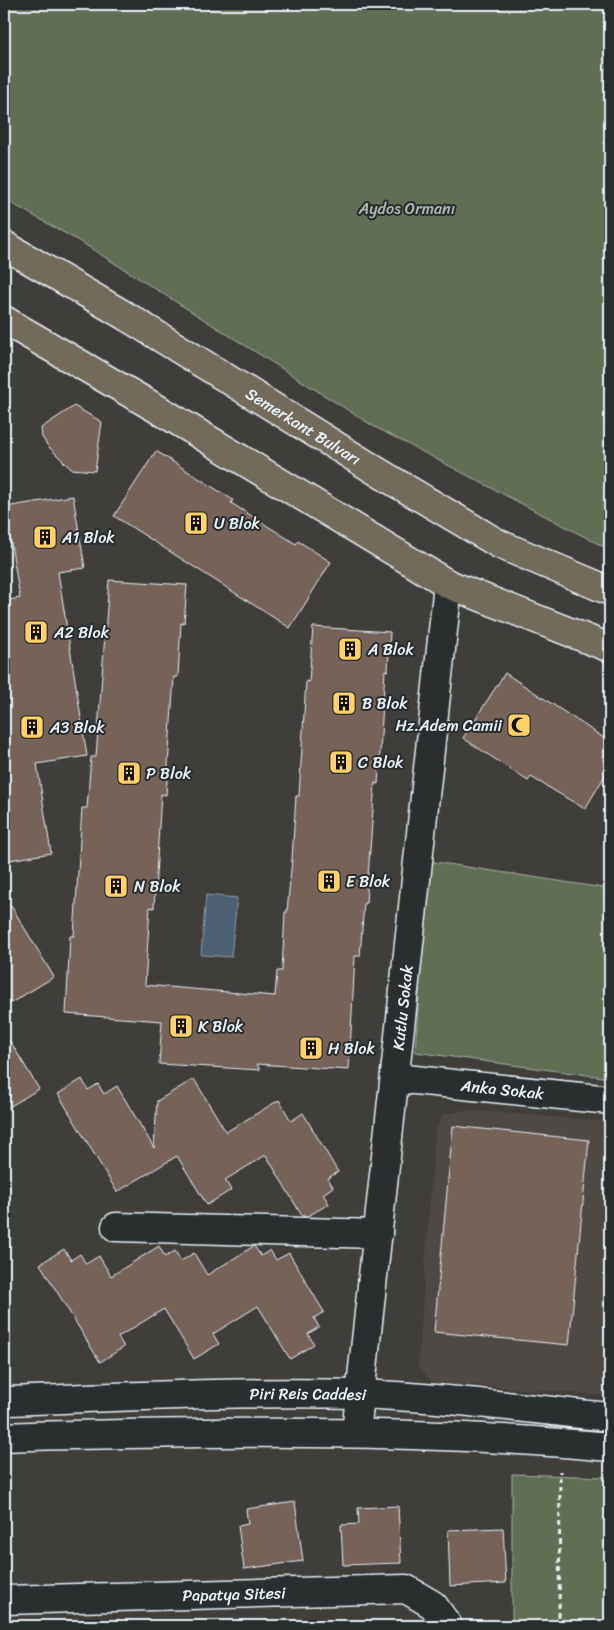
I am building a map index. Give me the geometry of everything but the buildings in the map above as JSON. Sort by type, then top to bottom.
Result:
[{"type":"main road","name":"Semerkant Bulvarı","points":[[4,245],[129,318],[383,475],[499,544],[610,592]]},
{"type":"main road","points":[[4,320],[161,411],[448,584],[610,648]]},
{"type":"street","name":"Kutlu Sokak","points":[[356,1434],[448,584]]},
{"type":"street","name":"Anka Sokak","points":[[395,1078],[610,1100]]},
{"type":"street","points":[[116,1227],[378,1234]]},
{"type":"street","name":"Piri Reis Caddesi","points":[[4,1401],[261,1393],[360,1394],[421,1398],[610,1418]]},
{"type":"street","points":[[4,1437],[64,1434],[356,1434],[610,1447]]},
{"type":"street","name":"Papatya Sitesi","points":[[4,1600],[406,1589],[434,1605],[448,1626]]},
{"type":"path","points":[[559,1626],[560,1443]]},
{"type":"shaded area","points":[[465,1110],[610,1122],[610,1396],[433,1382],[418,1366],[435,1131],[443,1115]]},
{"type":"green space","name":"Aydos Ormanı","points":[[4,4],[610,4],[610,550],[373,426],[84,244],[4,199]]},
{"type":"green space","points":[[428,861],[610,889],[610,1078],[415,1052]]},
{"type":"green space","points":[[512,1474],[610,1477],[610,1626],[512,1626]]},
{"type":"water","points":[[206,895],[237,898],[231,957],[201,955]]},
{"type":"place","name":"U Blok","points":[[196,523]]},
{"type":"place","name":"A1 Blok","points":[[45,537]]},
{"type":"place","name":"A2 Blok","points":[[36,632]]},
{"type":"place","name":"A Blok","points":[[350,649]]},
{"type":"place","name":"B Blok","points":[[344,703]]},
{"type":"place","name":"Hz.Adem Camii","points":[[519,725]]},
{"type":"place","name":"A3 Blok","points":[[32,727]]},
{"type":"place","name":"C Blok","points":[[341,762]]},
{"type":"place","name":"P Blok","points":[[129,773]]},
{"type":"place","name":"E Blok","points":[[329,881]]},
{"type":"place","name":"N Blok","points":[[116,886]]},
{"type":"place","name":"K Blok","points":[[181,1026]]},
{"type":"place","name":"H Blok","points":[[311,1048]]}]
